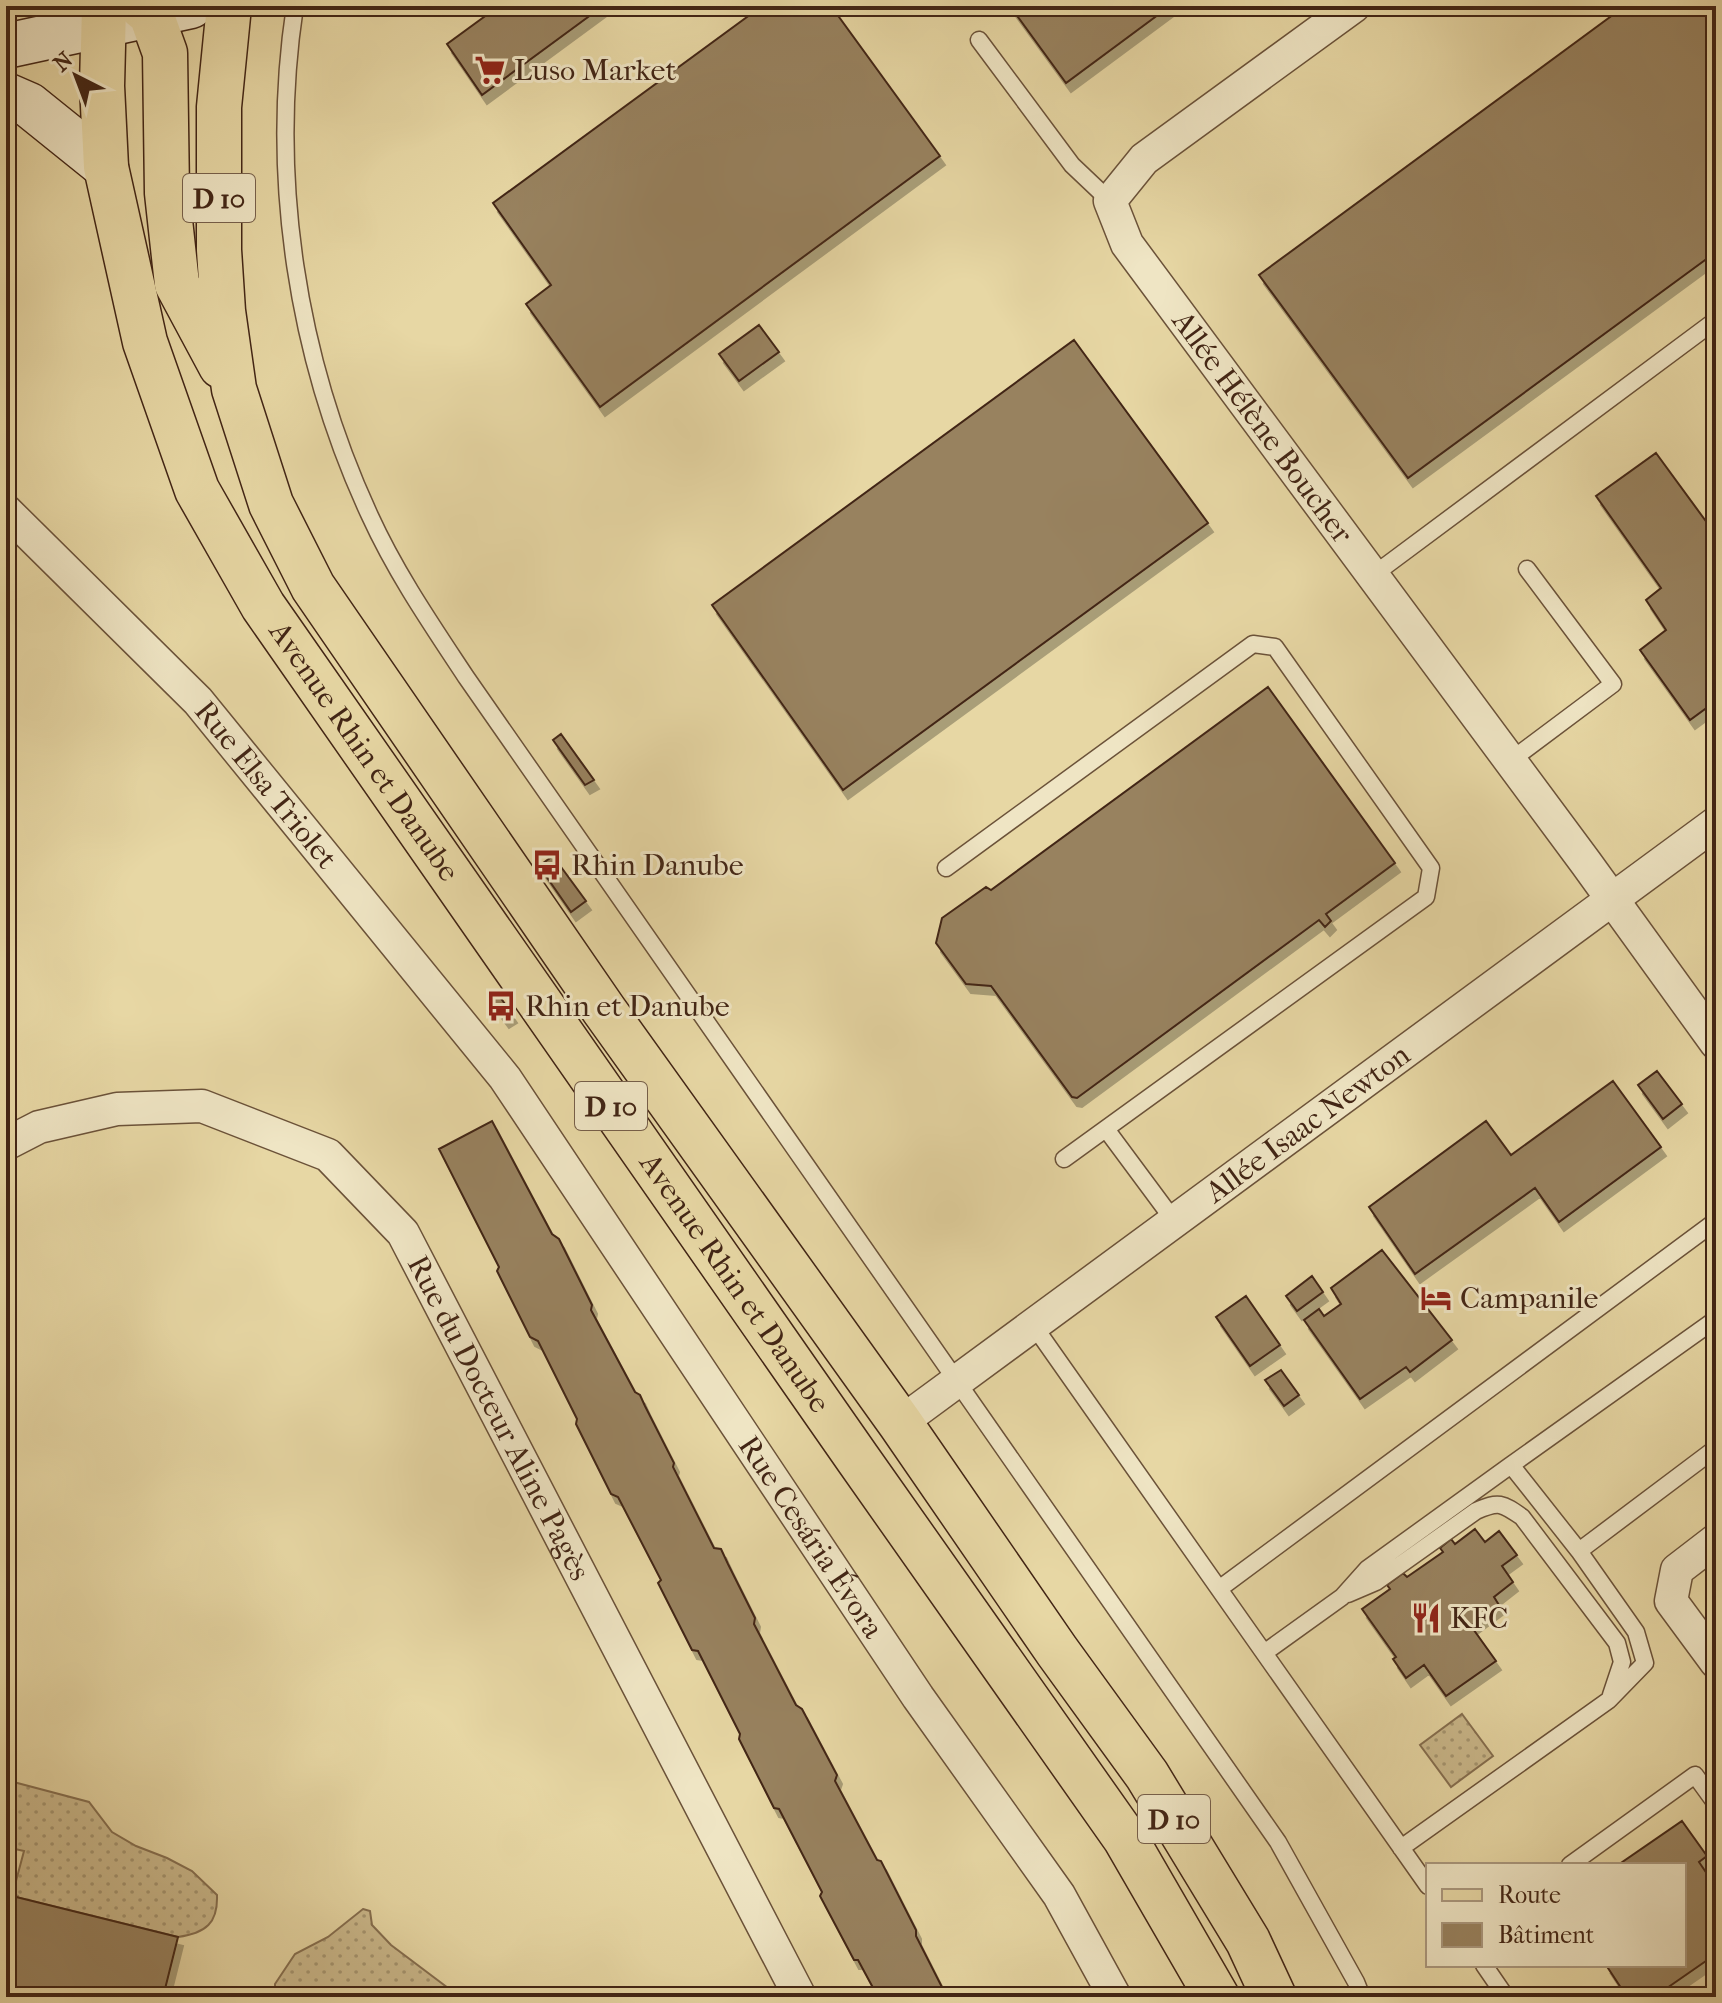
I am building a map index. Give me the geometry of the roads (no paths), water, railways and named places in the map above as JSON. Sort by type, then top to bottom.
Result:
[{"type":"main road","name":"D 10","points":[[229,6],[219,107],[219,250],[223,311],[234,389]]},
{"type":"main road","name":"D 10","points":[[106,167],[102,86],[138,11]]},
{"type":"main road","points":[[6,46],[138,11],[165,53],[167,193],[177,284],[234,389]]},
{"type":"main road","points":[[6,95],[29,105],[106,167]]},
{"type":"main road","name":"Avenue Rhin et Danube","points":[[106,167],[145,342],[197,490],[263,606],[1125,1838],[1217,1997]]},
{"type":"main road","name":"Avenue Rhin et Danube","points":[[234,389],[271,504],[313,587],[610,1018],[1147,1775],[1248,1941],[1274,1997]]},
{"type":"street","points":[[1110,201],[1144,159],[1354,6]]},
{"type":"street","name":"Allée Hélène Boucher","points":[[1110,201],[1127,244],[1716,1043]]},
{"type":"street","name":"Rue Elsa Triolet","points":[[6,511],[198,701],[505,1078]]},
{"type":"street","name":"Allée Isaac Newton","points":[[900,1423],[1716,823]]},
{"type":"street","name":"Rue Cesária Évora","points":[[505,1078],[918,1697],[1059,1895],[1115,1997]]},
{"type":"street","name":"Rue du Docteur Aline Pagès","points":[[6,1144],[39,1127],[117,1109],[202,1106],[328,1155],[403,1233],[800,1997]]},
{"type":"street","points":[[1716,1540],[1677,1570],[1671,1601],[1716,1662]]},
{"type":"lane","points":[[295,6],[288,70],[287,186],[307,326],[340,441],[370,516],[403,581],[466,677],[1278,1842],[1362,1997]]},
{"type":"lane","points":[[979,40],[1072,165],[1110,201]]},
{"type":"lane","points":[[1372,576],[1716,320]]},
{"type":"lane","points":[[1510,761],[1613,684],[1527,569]]},
{"type":"lane","points":[[946,868],[1253,644],[1275,647],[1431,868],[1426,897],[1064,1159]]},
{"type":"lane","points":[[1106,1129],[1175,1222]]},
{"type":"lane","points":[[1219,1589],[1716,1221]]},
{"type":"lane","points":[[1342,1597],[1367,1569],[1716,1319]]},
{"type":"lane","points":[[1034,1326],[1426,1883]]},
{"type":"lane","points":[[1579,1551],[1716,1448]]},
{"type":"lane","points":[[1401,1848],[1609,1700],[1645,1663],[1636,1632],[1579,1551],[1511,1465]]},
{"type":"lane","points":[[1264,1653],[1342,1597],[1376,1582],[1476,1511],[1490,1505],[1504,1505],[1522,1517],[1617,1643],[1622,1662],[1609,1700]]},
{"type":"lane","points":[[1573,1863],[1695,1775],[1716,1804]]},
{"type":"lane","points":[[1485,1967],[1506,1997]]},
{"type":"place","name":"Luso Market","points":[[490,70]]},
{"type":"place","name":"Rhin Danube","points":[[547,865]]},
{"type":"place","name":"Rhin et Danube","points":[[501,1006]]},
{"type":"place","name":"Campanile","points":[[1436,1298]]},
{"type":"place","name":"KFC","points":[[1426,1618]]}]
